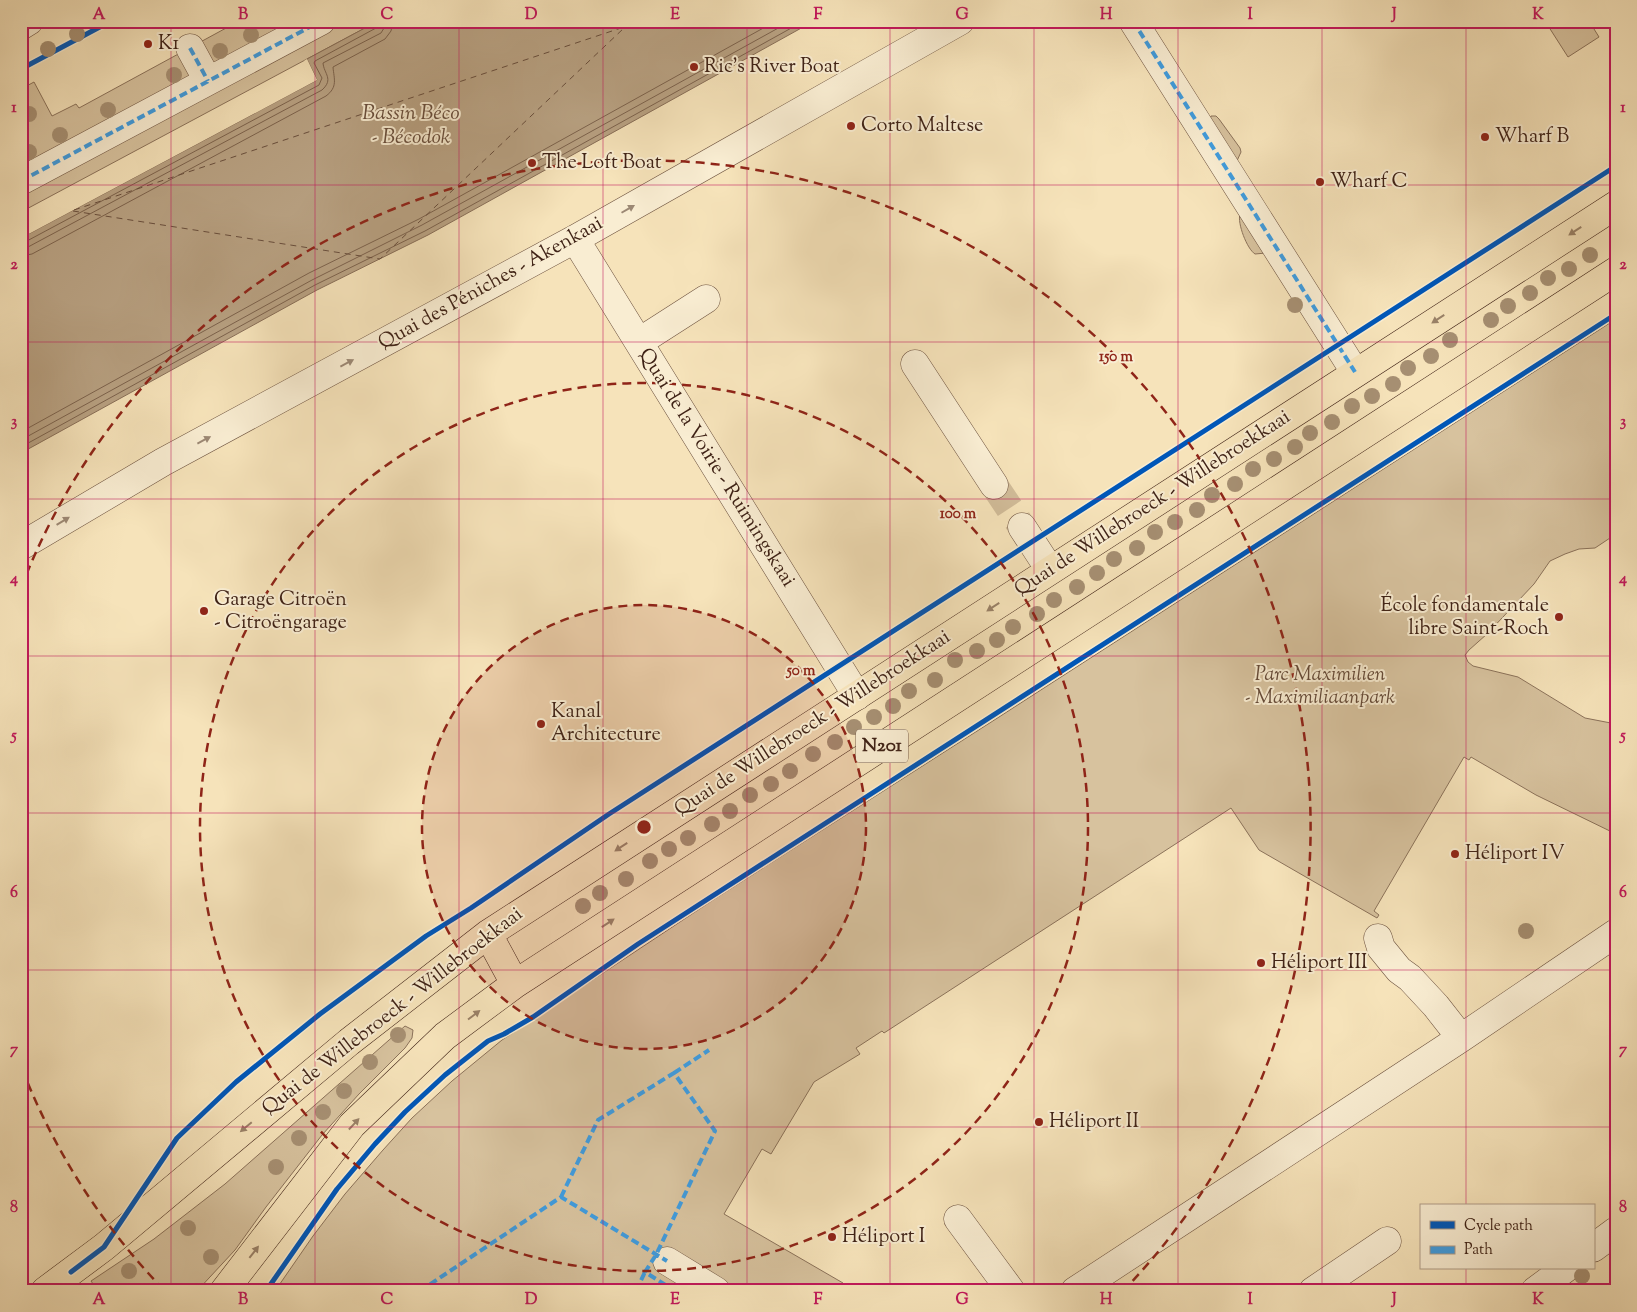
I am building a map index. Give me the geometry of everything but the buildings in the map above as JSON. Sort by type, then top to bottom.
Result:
[{"type":"main road","name":"Quai de Willebroeck - Willebroekkaai","points":[[45,1291],[104,1247],[349,1042],[488,934],[1616,205]]},
{"type":"main road","name":"N201","points":[[224,1291],[352,1125],[445,1036],[515,984],[1616,271]]},
{"type":"main road","points":[[488,934],[515,984]]},
{"type":"street","points":[[21,26],[29,21]]},
{"type":"street","name":"Quai des Péniches - Akenkaai","points":[[21,546],[163,462],[575,239],[960,21]]},
{"type":"street","points":[[1133,21],[1355,372]]},
{"type":"street","points":[[21,181],[316,22]]},
{"type":"street","points":[[190,48],[208,81]]},
{"type":"street","name":"Quai de la Voirie - Ruimingskaai","points":[[575,239],[857,696]]},
{"type":"street","points":[[638,342],[706,299]]},
{"type":"street","points":[[915,364],[994,485]]},
{"type":"street","points":[[1022,527],[1050,570]]},
{"type":"street","points":[[1075,1291],[1461,1038],[1616,933]]},
{"type":"street","points":[[1378,938],[1381,948],[1398,970],[1410,978],[1436,1006],[1461,1038]]},
{"type":"street","points":[[958,1219],[1011,1291]]},
{"type":"street","points":[[1313,1291],[1387,1241]]},
{"type":"street","points":[[667,1261],[716,1291]]},
{"type":"street","points":[[1535,1291],[1563,1270]]},
{"type":"green space","points":[[239,21],[378,21],[21,212],[21,89],[34,82],[52,116],[76,104],[79,108]]},
{"type":"green space","points":[[1545,21],[1589,21],[1599,37],[1568,57]]},
{"type":"green space","points":[[1211,116],[1216,116],[1219,119],[1240,148],[1241,152],[1236,163],[1210,120]]},
{"type":"green space","points":[[1240,214],[1266,253],[1255,254],[1249,247],[1241,229]]},
{"type":"green space","name":"Parc Maximilien - Maximiliaanpark","points":[[1616,319],[1616,534],[1595,548],[1579,549],[1550,561],[1534,584],[1465,655],[1468,662],[1473,666],[1518,677],[1585,718],[1616,724],[1616,835],[1536,795],[1471,757],[1469,760],[1464,757],[1374,911],[1379,915],[1377,918],[1259,850],[1231,808],[884,1033],[882,1031],[856,1048],[860,1054],[814,1082],[771,1154],[762,1149],[724,1214],[843,1283],[839,1291],[275,1291],[345,1194],[383,1150],[412,1118],[452,1081],[502,1040],[713,900]]},
{"type":"green space","points":[[405,1026],[413,1030],[412,1038],[405,1048],[359,1094],[322,1135],[235,1250],[197,1291],[98,1291],[91,1281],[154,1239],[225,1184]]},
{"type":"water","name":"Bassin Béco - Bécodok","points":[[378,21],[814,21],[428,235],[317,290],[21,453],[21,238],[317,80],[307,59]]},
{"type":"pier","points":[[307,59],[317,80],[21,238],[21,235],[314,79],[304,61]]},
{"type":"ferry route","points":[[74,210],[624,27],[635,21]]},
{"type":"ferry route","points":[[73,211],[380,259],[624,28],[637,21]]},
{"type":"tunnel","points":[[994,485],[1022,527]]},
{"type":"marked path","points":[[21,181],[321,21]]},
{"type":"marked path","points":[[1133,21],[1355,372]]},
{"type":"marked path","points":[[190,48],[208,81]]},
{"type":"marked path","points":[[674,1073],[709,1050]]},
{"type":"marked path","points":[[561,1197],[598,1120],[674,1073],[715,1131],[656,1255],[645,1272],[675,1291]]},
{"type":"marked path","points":[[420,1291],[561,1197],[667,1261]]},
{"type":"marked path","points":[[636,1291],[645,1272]]},
{"type":"cycle path","points":[[21,69],[111,21]]},
{"type":"cycle path","points":[[71,1272],[104,1247],[177,1138],[236,1082],[320,1014],[426,936],[471,908],[609,814],[1616,166]]},
{"type":"cycle path","points":[[266,1291],[337,1189],[375,1144],[405,1112],[445,1075],[488,1041],[533,1017],[638,944],[1616,314]]},
{"type":"place","name":"K1","points":[[148,44]]},
{"type":"place","name":"Ric's River Boat","points":[[694,67]]},
{"type":"place","name":"Corto Maltese","points":[[851,126]]},
{"type":"place","name":"Wharf B","points":[[1485,137]]},
{"type":"place","name":"The Loft Boat","points":[[532,163]]},
{"type":"place","name":"Wharf C","points":[[1320,182]]},
{"type":"place","name":"Garage Citroën - Citroëngarage","points":[[204,611]]},
{"type":"place","name":"École fondamentale libre Saint-Roch","points":[[1559,617]]},
{"type":"place","name":"Kanal Architecture","points":[[541,724]]},
{"type":"place","name":"Héliport IV","points":[[1455,854]]},
{"type":"place","name":"Héliport III","points":[[1261,963]]},
{"type":"place","name":"Héliport II","points":[[1039,1122]]},
{"type":"place","name":"Héliport I","points":[[832,1237]]}]
